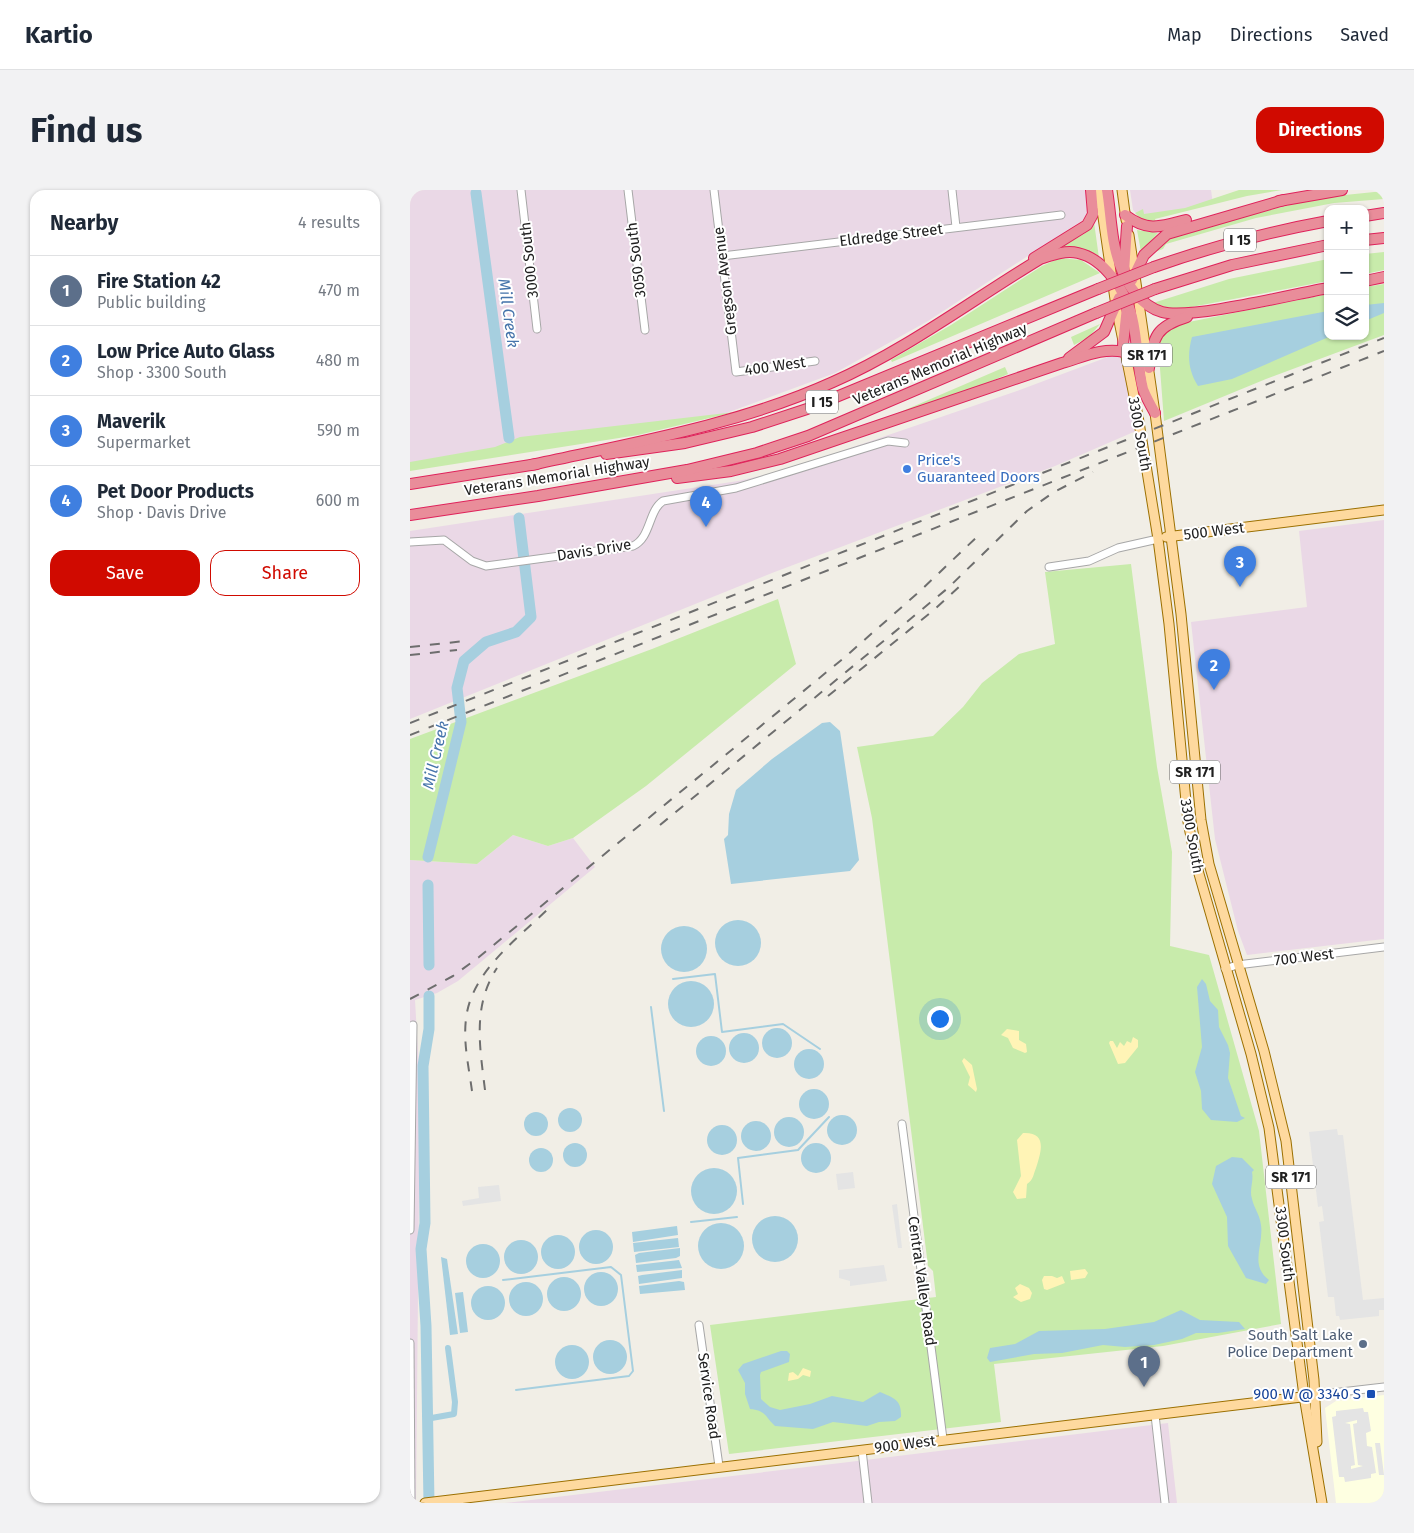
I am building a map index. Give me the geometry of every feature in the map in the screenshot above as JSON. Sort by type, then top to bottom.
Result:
[{"type":"highway","points":[[1002,282],[1048,247],[1087,225],[1093,214],[1092,190]]},
{"type":"highway","points":[[538,496],[739,469],[780,459],[1062,363],[1100,352],[1124,349],[1126,288],[1124,274],[1116,249],[1107,190]]},
{"type":"highway","points":[[1125,215],[1137,224],[1152,228],[1233,208],[1342,190]]},
{"type":"highway","points":[[1062,363],[1100,336],[1110,322],[1116,306],[1150,248],[1167,234],[1284,200]]},
{"type":"highway","points":[[1369,215],[1384,213]]},
{"type":"highway","name":"Veterans Memorial Highway","points":[[410,484],[685,443],[752,427],[807,409],[1154,267],[1210,247],[1274,231],[1324,222]]},
{"type":"highway","points":[[1124,274],[1127,226]]},
{"type":"highway","points":[[1369,240],[1384,238]]},
{"type":"highway","name":"Veterans Memorial Highway","points":[[410,514],[538,496],[687,470],[758,453],[808,436],[1155,289],[1240,263],[1324,246]]},
{"type":"highway","points":[[531,465],[673,433],[774,405],[833,382],[891,353],[1040,259],[1060,252],[1078,253],[1098,264],[1149,306],[1163,312],[1178,314],[1207,310],[1324,289]]},
{"type":"highway","points":[[1369,280],[1384,277]]},
{"type":"highway","points":[[1127,301],[1133,320],[1144,390],[1155,413]]},
{"type":"highway","points":[[1149,368],[1153,340],[1159,331],[1167,324],[1207,310]]},
{"type":"main road","name":"3300 South","points":[[1099,190],[1116,306],[1138,416],[1158,539],[1188,822],[1197,867],[1251,1054],[1269,1128],[1304,1396],[1319,1475]]},
{"type":"main road","name":"3300 South","points":[[1122,190],[1149,368],[1171,536],[1201,820],[1209,864],[1237,965],[1264,1050],[1286,1141],[1315,1396],[1322,1503]]},
{"type":"main road","name":"500 West","points":[[1158,539],[1384,510]]},
{"type":"main road","name":"900 West","points":[[430,1502],[943,1439],[1315,1396]]},
{"type":"street","name":"3000 South","points":[[521,190],[537,329]]},
{"type":"street","name":"3050 South","points":[[628,190],[645,330]]},
{"type":"street","name":"Gregson Avenue","points":[[714,190],[736,372]]},
{"type":"street","points":[[952,190],[956,228]]},
{"type":"street","name":"Eldredge Street","points":[[722,256],[1061,215]]},
{"type":"street","name":"400 West","points":[[736,372],[815,361]]},
{"type":"street","name":"Davis Drive","points":[[410,542],[444,540],[480,566],[634,546],[641,540],[655,510],[664,501],[736,488],[888,441],[905,443]]},
{"type":"street","name":"500 West","points":[[1049,567],[1089,561],[1118,548],[1158,539]]},
{"type":"street","name":"700 West","points":[[1225,969],[1237,965],[1384,947]]},
{"type":"street","points":[[410,1230],[413,1025]]},
{"type":"street","name":"Central Valley Road","points":[[902,1124],[943,1439]]},
{"type":"street","name":"Service Road","points":[[700,1325],[719,1466]]},
{"type":"street","points":[[410,1343],[411,1503]]},
{"type":"street","name":"900 West","points":[[1315,1396],[1384,1387]]},
{"type":"street","points":[[1155,1415],[1165,1503]]},
{"type":"street","points":[[862,1450],[868,1503]]},
{"type":"shaded area","points":[[410,190],[1089,190],[1090,206],[1083,220],[928,321],[835,373],[721,415],[410,464]]},
{"type":"shaded area","points":[[1130,190],[1211,190],[1213,204],[1142,220],[1133,210]]},
{"type":"shaded area","points":[[1121,352],[1136,431],[1055,466],[772,573],[410,719],[410,531],[738,481],[786,470],[1017,391]]},
{"type":"shaded area","points":[[1384,520],[1384,939],[1247,955],[1238,931],[1215,839],[1191,622],[1307,607],[1299,531]]},
{"type":"shaded area","points":[[513,835],[548,846],[573,838],[595,867],[458,981],[437,993],[415,1000],[420,1086],[416,1503],[410,1503],[410,860],[477,864]]},
{"type":"shaded area","points":[[1337,1129],[1338,1135],[1343,1135],[1363,1300],[1384,1298],[1384,1310],[1379,1310],[1379,1316],[1340,1320],[1339,1316],[1336,1316],[1334,1297],[1328,1297],[1319,1222],[1324,1221],[1322,1206],[1318,1207],[1309,1132]]},
{"type":"shaded area","points":[[853,1172],[855,1188],[838,1190],[836,1174]]},
{"type":"shaded area","points":[[499,1185],[501,1201],[463,1206],[462,1201],[479,1198],[478,1187]]},
{"type":"shaded area","points":[[897,1204],[902,1248],[898,1248],[892,1205]]},
{"type":"shaded area","points":[[884,1265],[887,1281],[850,1286],[850,1281],[839,1278],[839,1270]]},
{"type":"shaded area","points":[[1384,1395],[1384,1503],[1336,1503],[1325,1408],[1336,1401]]},
{"type":"shaded area","points":[[1363,1408],[1364,1412],[1368,1412],[1371,1431],[1366,1433],[1367,1446],[1372,1447],[1376,1473],[1371,1474],[1371,1478],[1345,1482],[1344,1477],[1339,1477],[1332,1417],[1336,1416],[1336,1411]],"holes":[[[1357,1420],[1357,1423],[1353,1424],[1358,1465],[1363,1466],[1351,1469],[1351,1466],[1355,1465],[1350,1424],[1345,1423]]]},
{"type":"shaded area","points":[[1168,1423],[1177,1503],[505,1503],[849,1462]]},
{"type":"shaded area","points":[[1375,1443],[1380,1443],[1384,1475],[1379,1475]]},
{"type":"green space","points":[[1239,190],[1282,190],[1247,196],[1155,219],[1156,222],[1142,220],[1135,213],[1143,209],[1144,214],[1185,208]]},
{"type":"green space","points":[[1384,191],[1384,199],[1334,203],[1256,218],[1166,244],[1163,249],[1152,253],[1174,235],[1293,204],[1335,196]]},
{"type":"green space","points":[[1094,222],[1099,258],[1065,247],[1059,248],[1084,234]]},
{"type":"green space","points":[[1137,230],[1158,233],[1141,252]]},
{"type":"green space","points":[[1384,252],[1384,270],[1369,273],[1369,254]]},
{"type":"green space","points":[[1060,258],[1081,260],[1100,273],[892,362],[891,360],[951,325],[1042,266]]},
{"type":"green space","points":[[1324,260],[1324,282],[1186,308],[1172,309],[1153,303],[1229,279]]},
{"type":"green space","points":[[1384,284],[1384,335],[1266,379],[1164,421],[1158,342],[1162,335],[1174,325],[1324,295],[1324,340],[1369,340],[1369,286]]},
{"type":"green space","points":[[1100,324],[1089,337],[1074,345],[1071,337]]},
{"type":"green space","points":[[1005,367],[1008,374],[992,381],[884,419]]},
{"type":"green space","points":[[735,412],[638,435],[410,471],[410,462],[495,447],[520,437]]},
{"type":"green space","points":[[1131,564],[1157,767],[1172,852],[1170,946],[1209,955],[1259,1131],[1281,1324],[1163,1346],[994,1364],[1001,1422],[729,1454],[710,1325],[936,1297],[933,1271],[928,1266],[872,818],[857,747],[933,736],[963,707],[982,683],[1019,654],[1055,644],[1045,572]]},
{"type":"green space","points":[[778,599],[796,664],[646,786],[573,838],[548,846],[513,835],[477,864],[410,860],[410,739],[652,649]]},
{"type":"sand","points":[[1007,1029],[1019,1031],[1019,1040],[1026,1044],[1027,1052],[1025,1053],[1013,1048],[1008,1038],[1001,1035]]},
{"type":"sand","points":[[1133,1037],[1138,1040],[1138,1047],[1125,1063],[1118,1064],[1109,1043],[1110,1041],[1113,1041],[1117,1048],[1120,1042],[1124,1046],[1127,1041],[1131,1043]]},
{"type":"sand","points":[[964,1058],[972,1065],[976,1092],[968,1085],[970,1077],[962,1061]]},
{"type":"sand","points":[[1023,1133],[1036,1136],[1041,1144],[1041,1150],[1033,1177],[1027,1184],[1026,1198],[1017,1199],[1013,1192],[1021,1176],[1017,1140]]},
{"type":"sand","points":[[1085,1269],[1088,1273],[1085,1278],[1071,1280],[1070,1271]]},
{"type":"sand","points":[[1044,1276],[1057,1278],[1062,1276],[1065,1283],[1047,1290],[1044,1289],[1042,1280]]},
{"type":"sand","points":[[1020,1284],[1029,1288],[1032,1293],[1030,1299],[1021,1302],[1013,1297],[1018,1294],[1015,1288]]},
{"type":"sand","points":[[803,1368],[811,1371],[810,1377],[803,1375],[798,1379],[788,1381],[789,1373],[793,1372],[798,1376]]},
{"type":"water","points":[[1384,303],[1384,313],[1369,319],[1369,305]]},
{"type":"water","points":[[1324,312],[1324,339],[1232,379],[1198,386],[1189,362],[1192,337]]},
{"type":"water","points":[[830,722],[840,731],[859,860],[850,871],[731,884],[724,839],[728,835],[729,814],[736,790],[772,759],[822,723]]},
{"type":"water","points":[[734,920],[742,920],[751,924],[757,930],[761,943],[757,956],[751,962],[742,966],[734,966],[725,962],[719,956],[715,947],[715,939],[719,930],[725,924]]},
{"type":"water","points":[[680,926],[688,926],[697,930],[703,936],[707,949],[703,962],[697,968],[688,972],[680,972],[671,968],[665,962],[661,953],[661,945],[665,936],[671,930]]},
{"type":"water","points":[[1202,979],[1206,984],[1210,1001],[1218,1010],[1219,1027],[1230,1053],[1228,1078],[1241,1116],[1245,1118],[1237,1122],[1211,1120],[1202,1109],[1201,1091],[1195,1072],[1202,1047],[1197,987]]},
{"type":"water","points":[[687,981],[695,981],[704,985],[710,991],[714,1004],[710,1017],[704,1023],[695,1027],[687,1027],[678,1023],[672,1017],[668,1008],[668,1000],[672,991],[678,985]]},
{"type":"water","points":[[777,1028],[788,1032],[792,1043],[788,1054],[777,1058],[766,1054],[762,1043],[766,1032]]},
{"type":"water","points":[[744,1033],[755,1037],[759,1048],[755,1059],[744,1063],[733,1059],[729,1048],[733,1037]]},
{"type":"water","points":[[711,1036],[722,1040],[726,1051],[722,1062],[711,1066],[700,1062],[696,1051],[700,1040]]},
{"type":"water","points":[[809,1049],[820,1053],[824,1064],[820,1075],[809,1079],[798,1075],[794,1064],[798,1053]]},
{"type":"water","points":[[814,1089],[825,1093],[829,1104],[825,1115],[814,1119],[803,1115],[799,1104],[803,1093]]},
{"type":"water","points":[[570,1108],[575,1109],[581,1115],[581,1125],[575,1131],[570,1132],[565,1131],[559,1125],[558,1120],[559,1115],[565,1109]]},
{"type":"water","points":[[536,1112],[544,1116],[548,1124],[544,1132],[536,1136],[528,1132],[524,1124],[528,1116]]},
{"type":"water","points":[[842,1115],[853,1119],[857,1130],[853,1141],[842,1145],[831,1141],[827,1130],[831,1119]]},
{"type":"water","points":[[789,1117],[800,1121],[804,1132],[800,1143],[789,1147],[778,1143],[774,1132],[778,1121]]},
{"type":"water","points":[[756,1121],[767,1125],[771,1136],[767,1147],[756,1151],[745,1147],[741,1136],[745,1125]]},
{"type":"water","points":[[722,1125],[733,1129],[737,1140],[733,1151],[722,1155],[711,1151],[707,1140],[711,1129]]},
{"type":"water","points":[[575,1143],[580,1144],[586,1150],[586,1160],[580,1166],[575,1167],[570,1166],[564,1160],[563,1155],[564,1150],[570,1144]]},
{"type":"water","points":[[816,1143],[827,1147],[831,1158],[827,1169],[816,1173],[805,1169],[801,1158],[805,1147]]},
{"type":"water","points":[[541,1148],[546,1149],[552,1155],[552,1165],[546,1171],[541,1172],[536,1171],[530,1165],[529,1160],[530,1155],[536,1149]]},
{"type":"water","points":[[1232,1157],[1242,1158],[1254,1170],[1252,1172],[1251,1196],[1260,1221],[1261,1232],[1258,1261],[1263,1274],[1269,1280],[1266,1284],[1246,1278],[1228,1246],[1227,1217],[1212,1184],[1216,1166]]},
{"type":"water","points":[[710,1168],[718,1168],[727,1172],[733,1178],[737,1191],[733,1204],[727,1210],[718,1214],[710,1214],[701,1210],[695,1204],[691,1195],[691,1187],[695,1178],[701,1172]]},
{"type":"water","points":[[771,1216],[779,1216],[788,1220],[794,1226],[798,1239],[794,1252],[788,1258],[779,1262],[771,1262],[762,1258],[756,1252],[752,1243],[752,1235],[756,1226],[762,1220]]},
{"type":"water","points":[[717,1223],[725,1223],[734,1227],[740,1233],[744,1246],[740,1259],[734,1265],[725,1269],[717,1269],[708,1265],[702,1259],[698,1250],[698,1242],[702,1233],[708,1227]]},
{"type":"water","points":[[677,1226],[678,1235],[633,1242],[632,1232]]},
{"type":"water","points":[[596,1230],[603,1231],[608,1235],[612,1240],[612,1254],[608,1259],[603,1263],[596,1264],[589,1263],[584,1259],[580,1254],[579,1247],[580,1240],[584,1235],[589,1231]]},
{"type":"water","points":[[558,1235],[565,1236],[570,1240],[574,1245],[574,1259],[570,1264],[565,1268],[558,1269],[551,1268],[546,1264],[542,1259],[541,1252],[542,1245],[546,1240],[551,1236]]},
{"type":"water","points":[[678,1238],[679,1247],[634,1252],[633,1243]]},
{"type":"water","points":[[521,1240],[528,1241],[533,1245],[537,1250],[537,1264],[533,1269],[528,1273],[521,1274],[514,1273],[509,1269],[505,1264],[504,1257],[505,1250],[509,1245],[514,1241]]},
{"type":"water","points":[[483,1244],[490,1245],[495,1249],[499,1254],[499,1268],[495,1273],[490,1277],[483,1278],[476,1277],[471,1273],[467,1268],[466,1261],[467,1254],[471,1249],[476,1245]]},
{"type":"water","points":[[680,1248],[680,1256],[676,1258],[636,1263],[635,1255],[639,1253]]},
{"type":"water","points":[[441,1257],[447,1259],[458,1334],[450,1335]]},
{"type":"water","points":[[679,1260],[682,1268],[637,1272],[636,1265]]},
{"type":"water","points":[[682,1270],[682,1278],[639,1284],[638,1276]]},
{"type":"water","points":[[601,1272],[608,1273],[613,1277],[617,1282],[617,1296],[613,1301],[608,1305],[601,1306],[594,1305],[589,1301],[585,1296],[584,1289],[585,1282],[589,1277],[594,1273]]},
{"type":"water","points":[[564,1277],[571,1278],[576,1282],[580,1287],[580,1301],[576,1306],[571,1310],[564,1311],[557,1310],[552,1306],[548,1301],[547,1294],[548,1287],[552,1282],[557,1278]]},
{"type":"water","points":[[526,1282],[533,1283],[538,1287],[542,1292],[542,1306],[538,1311],[533,1315],[526,1316],[519,1315],[514,1311],[510,1306],[509,1299],[510,1292],[514,1287],[519,1283]]},
{"type":"water","points":[[684,1282],[685,1290],[640,1294],[639,1286]]},
{"type":"water","points":[[488,1286],[495,1287],[500,1291],[504,1296],[504,1310],[500,1315],[495,1319],[488,1320],[481,1319],[476,1315],[472,1310],[471,1303],[472,1296],[476,1291],[481,1287]]},
{"type":"water","points":[[463,1292],[468,1332],[460,1333],[455,1293]]},
{"type":"water","points":[[1181,1310],[1200,1320],[1239,1322],[1245,1329],[1218,1333],[1196,1333],[1182,1339],[1154,1345],[1125,1347],[1103,1345],[1062,1353],[1034,1354],[990,1362],[987,1358],[990,1348],[1015,1344],[1039,1331],[1105,1329],[1154,1322]]},
{"type":"water","points":[[610,1340],[617,1341],[622,1345],[626,1350],[626,1364],[622,1369],[617,1373],[610,1374],[603,1373],[598,1369],[594,1364],[593,1357],[594,1350],[598,1345],[603,1341]]},
{"type":"water","points":[[572,1345],[579,1346],[584,1350],[588,1355],[588,1369],[584,1374],[579,1378],[572,1379],[565,1378],[560,1374],[556,1369],[555,1362],[556,1355],[560,1350],[565,1346]]},
{"type":"water","points":[[781,1351],[787,1351],[790,1354],[789,1362],[761,1372],[760,1375],[761,1399],[770,1407],[780,1410],[810,1404],[832,1396],[863,1402],[880,1392],[896,1400],[900,1407],[901,1417],[895,1421],[879,1422],[867,1426],[833,1422],[813,1429],[775,1426],[762,1413],[750,1409],[745,1394],[745,1383],[738,1370],[743,1364]]},
{"type":"waterway","name":"Mill Creek","points":[[476,193],[509,438]]},
{"type":"waterway","name":"Mill Creek","points":[[428,857],[461,722],[457,688],[464,661],[486,642],[516,632],[531,617],[519,518]]},
{"type":"waterway","name":"Mill Creek","points":[[428,885],[429,965]]},
{"type":"waterway","points":[[673,979],[715,974],[722,1032],[783,1024],[820,1049]]},
{"type":"waterway","name":"Mill Creek","points":[[429,996],[429,1029],[423,1066],[425,1223],[421,1249],[426,1326],[429,1503]]},
{"type":"waterway","points":[[651,1007],[664,1111]]},
{"type":"waterway","points":[[743,1204],[738,1158],[798,1150],[829,1117]]},
{"type":"waterway","points":[[691,1222],[737,1217]]},
{"type":"waterway","points":[[503,1280],[611,1267],[621,1275],[633,1371],[629,1376],[516,1390]]},
{"type":"waterway","points":[[426,1419],[454,1414],[455,1402],[448,1348]]},
{"type":"railway","points":[[410,723],[1384,338]]},
{"type":"railway","points":[[410,735],[1384,351]]},
{"type":"railway","points":[[660,825],[948,588],[1027,511],[1054,492],[1093,472]]},
{"type":"railway","points":[[410,999],[453,976],[479,957],[845,657],[920,591],[980,534]]},
{"type":"railway","points":[[828,696],[935,609],[960,586]]},
{"type":"railway","points":[[410,647],[465,641]]},
{"type":"railway","points":[[410,655],[457,650]]},
{"type":"railway","points":[[472,1091],[465,1037],[466,1019],[477,985],[499,956],[551,906]]},
{"type":"railway","points":[[485,1090],[480,1043],[481,1012],[489,982],[497,968]]},
{"type":"place","name":"Price's Guaranteed Doors","points":[[907,469]]},
{"type":"place","name":"Pet Door Products","points":[[706,527]]},
{"type":"place","name":"Maverik","points":[[1240,587]]},
{"type":"place","name":"Low Price Auto Glass","points":[[1214,690]]},
{"type":"place","name":"South Salt Lake Police Department","points":[[1363,1344]]},
{"type":"place","name":"Fire Station 42","points":[[1144,1387]]},
{"type":"place","name":"900 W @ 3340 S","points":[[1371,1394]]}]
